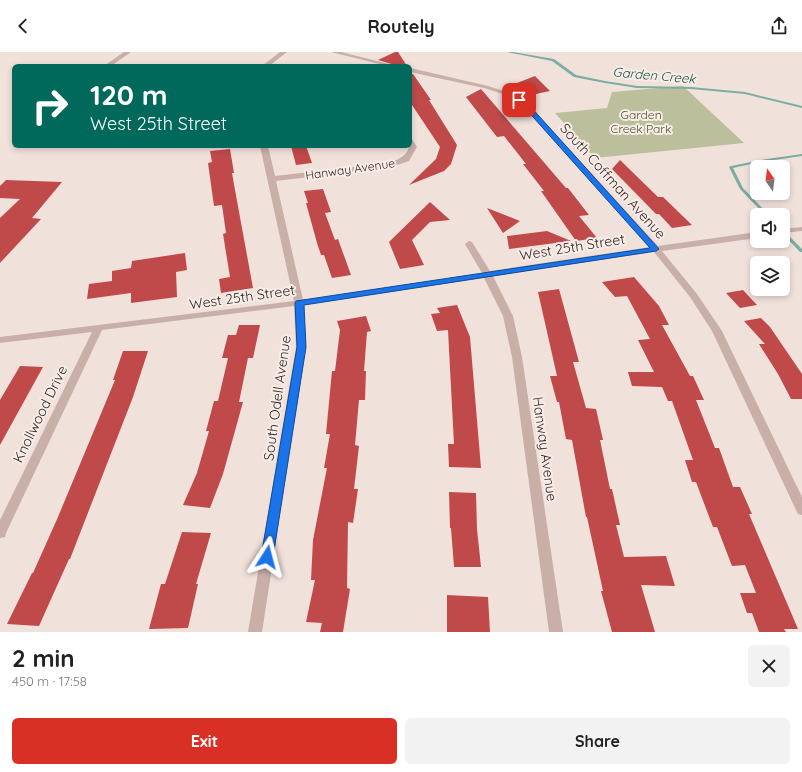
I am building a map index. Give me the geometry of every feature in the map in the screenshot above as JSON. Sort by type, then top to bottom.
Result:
[{"type":"street","points":[[110,64],[128,52]]},
{"type":"street","points":[[268,64],[284,52]]},
{"type":"street","points":[[334,52],[385,64]]},
{"type":"street","name":"South Coffman Avenue","points":[[412,70],[486,87],[511,95],[527,106],[656,249],[694,296],[717,331],[802,510]]},
{"type":"street","name":"Hanway Avenue","points":[[272,179],[391,166],[406,160],[413,147],[412,145]]},
{"type":"street","name":"South Odell Avenue","points":[[255,632],[301,347],[300,303],[264,148]]},
{"type":"street","points":[[790,230],[802,228]]},
{"type":"street","name":"West 25th Street","points":[[0,340],[300,303],[750,236]]},
{"type":"street","points":[[469,244],[487,274]]},
{"type":"street","name":"Hanway Avenue","points":[[487,274],[508,316],[517,357],[556,632]]},
{"type":"street","name":"Knollwood Drive","points":[[0,533],[98,329]]},
{"type":"green space","name":"Garden Creek Park","points":[[683,86],[744,143],[595,158],[555,113],[607,108],[612,92]]},
{"type":"building","points":[[398,52],[406,64],[391,64],[378,60]]},
{"type":"building","points":[[412,74],[431,100],[429,100],[457,145],[451,164],[444,171],[409,185],[436,159],[440,147],[412,105]]},
{"type":"building","points":[[535,76],[550,91],[536,94],[517,83]]},
{"type":"building","points":[[481,89],[566,188],[568,188],[589,215],[579,216],[597,238],[576,241],[541,191],[544,191],[523,164],[526,164],[504,136],[497,137],[466,97]]},
{"type":"building","points":[[292,148],[307,148],[312,163],[296,165]]},
{"type":"building","points":[[230,149],[234,173],[232,173],[253,288],[221,293],[219,279],[230,277],[223,234],[226,233],[222,205],[214,206],[208,163],[212,162],[210,151]]},
{"type":"building","points":[[620,160],[658,197],[663,197],[692,225],[672,228],[659,214],[656,214],[612,169]]},
{"type":"building","points":[[6,180],[62,182],[32,218],[41,219],[0,263],[0,218],[20,199],[0,198],[0,186]]},
{"type":"building","points":[[323,189],[331,212],[325,213],[335,240],[338,239],[351,275],[332,278],[324,255],[321,255],[317,243],[304,191]]},
{"type":"building","points":[[430,202],[450,220],[430,222],[412,240],[424,265],[400,269],[389,242]]},
{"type":"building","points":[[487,208],[520,221],[503,233]]},
{"type":"building","points":[[547,231],[571,241],[509,249],[507,236]]},
{"type":"building","points":[[185,253],[187,270],[176,272],[177,297],[131,303],[131,293],[87,299],[89,284],[112,281],[112,271],[131,268],[132,261]]},
{"type":"building","points":[[634,277],[659,306],[669,325],[662,325],[690,376],[693,376],[704,400],[696,400],[715,448],[719,448],[733,487],[740,487],[752,514],[749,514],[798,629],[784,629],[786,632],[759,632],[752,613],[747,613],[740,593],[756,593],[745,565],[732,566],[717,527],[713,527],[696,482],[692,482],[685,460],[693,460],[672,401],[668,401],[662,387],[632,386],[628,372],[654,372],[638,340],[650,339],[627,296],[615,297],[602,282]]},
{"type":"building","points":[[559,289],[579,362],[573,362],[586,408],[596,409],[603,440],[600,440],[610,489],[612,489],[620,525],[616,525],[624,557],[666,556],[675,586],[641,585],[655,632],[612,632],[601,591],[603,591],[586,517],[572,440],[566,439],[559,402],[557,402],[550,376],[557,376],[538,292]]},
{"type":"building","points":[[743,290],[757,305],[740,308],[726,293]]},
{"type":"building","points":[[457,305],[470,337],[481,468],[449,467],[448,444],[454,444],[448,330],[437,331],[431,314],[440,313],[437,308]]},
{"type":"building","points":[[366,316],[371,331],[367,332],[364,371],[366,371],[365,400],[359,400],[355,445],[359,446],[354,489],[358,489],[353,523],[348,522],[347,588],[350,589],[343,632],[320,632],[322,623],[306,622],[315,580],[311,580],[313,540],[327,468],[324,468],[330,434],[326,434],[332,371],[335,371],[340,330],[337,321]]},
{"type":"building","points":[[761,318],[770,327],[802,374],[802,399],[791,399],[778,374],[759,344],[765,344],[744,321]]},
{"type":"building","points":[[239,325],[260,325],[253,358],[248,358],[239,402],[243,402],[223,474],[210,508],[183,505],[197,473],[209,431],[206,431],[214,401],[218,401],[228,358],[222,358],[228,335],[236,335]]},
{"type":"building","points":[[123,351],[148,351],[133,397],[70,559],[39,626],[7,624],[33,573],[58,517],[115,380],[113,380]]},
{"type":"building","points":[[20,366],[43,367],[0,445],[0,400]]},
{"type":"building","points":[[449,492],[476,493],[477,529],[481,567],[454,567],[450,528]]},
{"type":"building","points":[[182,532],[211,533],[196,584],[198,584],[188,628],[149,629],[161,584],[165,584]]},
{"type":"building","points":[[447,595],[488,597],[490,632],[447,632]]},
{"type":"waterway","name":"Garden Creek","points":[[508,52],[553,60],[575,76],[605,82],[637,87],[691,88],[745,93],[802,107]]},
{"type":"waterway","name":"Garden Creek","points":[[760,208],[741,188],[731,167],[802,155]]},
{"type":"waterway","name":"Garden Creek","points":[[790,239],[802,251]]},
{"type":"route","points":[[267,557],[301,347],[300,303],[656,249],[527,106],[519,100]]}]
